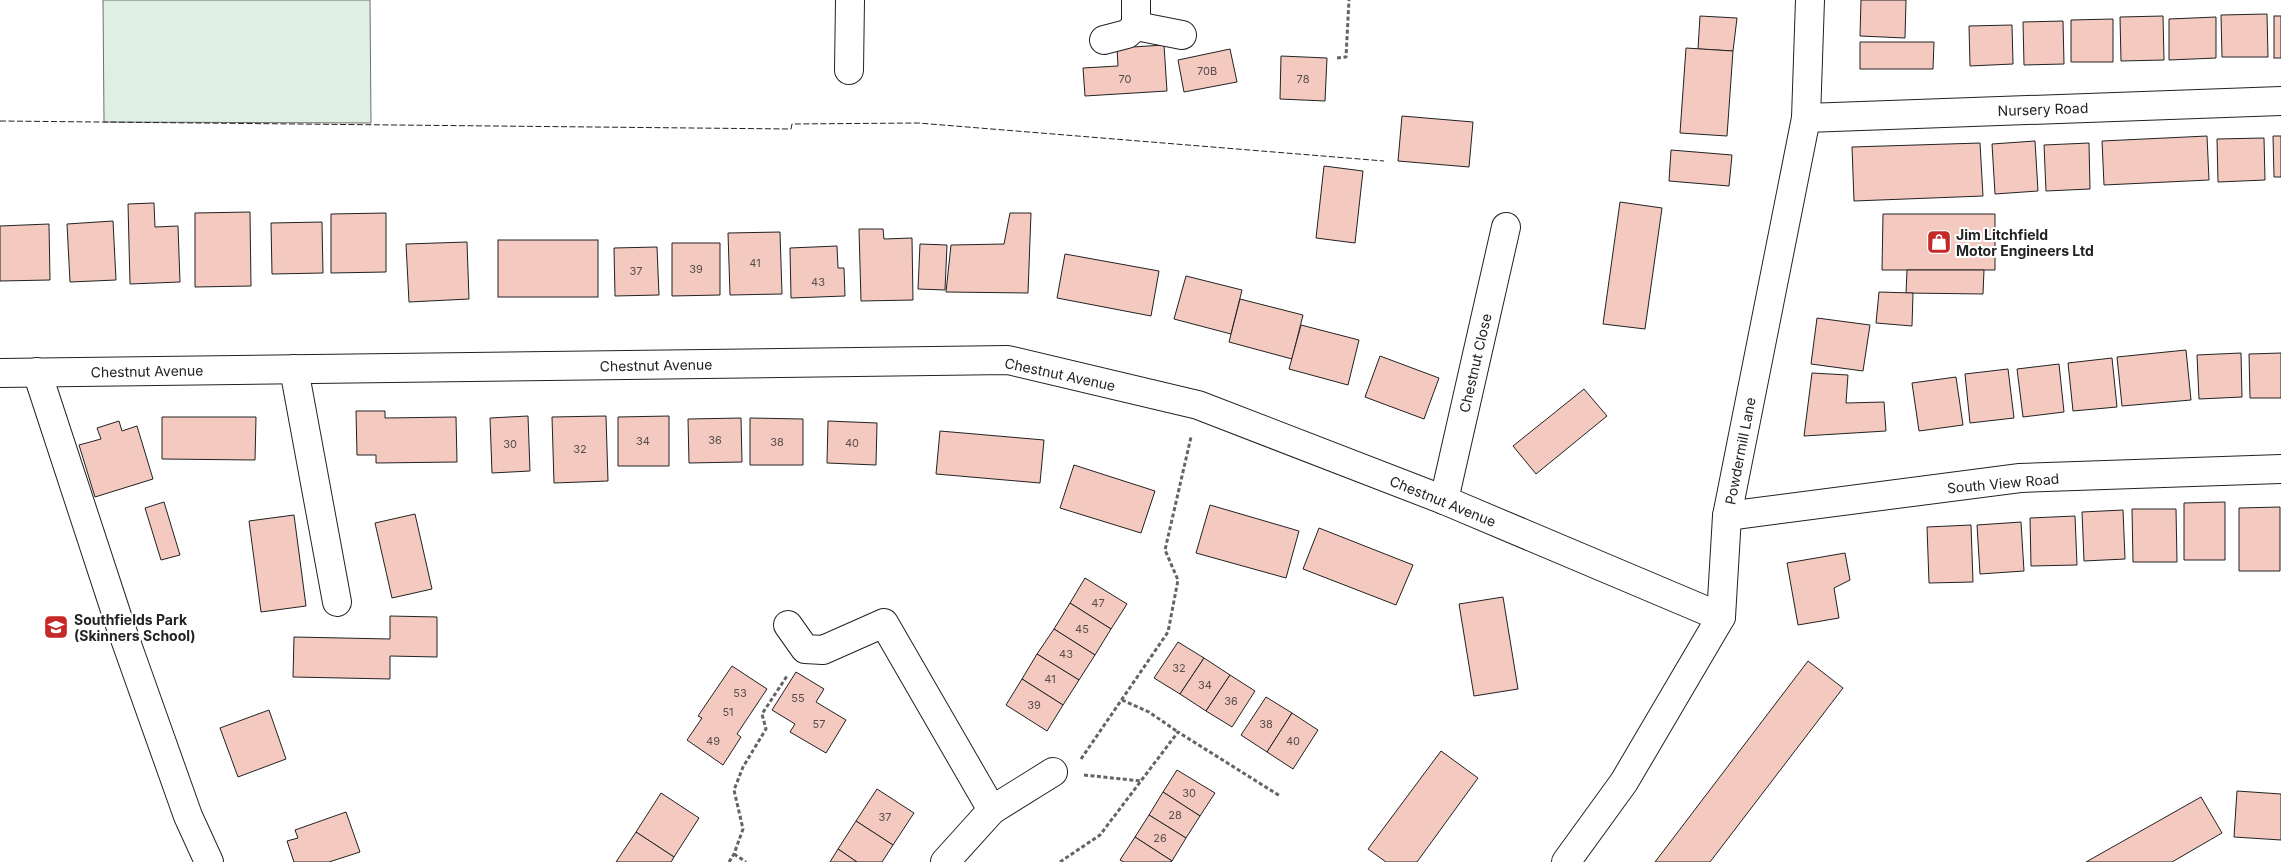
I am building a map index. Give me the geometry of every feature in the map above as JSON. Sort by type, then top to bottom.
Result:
[{"type":"street","points":[[850,0],[850,70]]},
{"type":"street","name":"Powdermill Lane","points":[[1566,862],[1624,782],[1721,617],[1727,516],[1806,118],[1810,0]]},
{"type":"street","points":[[1104,40],[1127,34],[1136,13],[1182,35]]},
{"type":"street","name":"Nursery Road","points":[[1806,118],[2281,101]]},
{"type":"street","name":"Chestnut Close","points":[[1444,500],[1506,227]]},
{"type":"street","name":"Chestnut Avenue","points":[[0,373],[1008,360],[1198,405],[1444,500],[1721,617]]},
{"type":"street","points":[[294,369],[337,602]]},
{"type":"street","points":[[37,372],[118,622],[184,806],[209,862]]},
{"type":"street","name":"South View Road","points":[[1727,516],[2020,478],[2281,469]]},
{"type":"street","points":[[788,625],[805,650],[823,650],[884,623],[992,810]]},
{"type":"street","points":[[945,862],[992,810],[1053,772]]},
{"type":"path","points":[[1337,58],[1346,57],[1349,0]]},
{"type":"path","points":[[1053,772],[1084,758],[1168,632],[1178,580],[1165,550],[1198,405]]},
{"type":"path","points":[[729,862],[743,829],[734,790],[743,767],[766,729],[762,714],[805,650]]},
{"type":"path","points":[[1122,700],[1149,712],[1280,796]]},
{"type":"path","points":[[1060,862],[1100,835],[1178,732]]},
{"type":"path","points":[[1053,772],[1140,781]]},
{"type":"path","points":[[734,854],[746,862]]},
{"type":"green space","points":[[103,0],[370,0],[371,123],[104,122]]},
{"type":"building","points":[[1861,0],[1906,0],[1905,38],[1860,36]]},
{"type":"building","points":[[2267,14],[2268,57],[2222,57],[2221,15]]},
{"type":"building","points":[[1700,16],[1737,18],[1733,51],[1698,49]]},
{"type":"building","points":[[2163,16],[2164,60],[2121,61],[2120,17]]},
{"type":"building","points":[[2274,16],[2281,16],[2281,58],[2274,58]]},
{"type":"building","points":[[2216,17],[2216,58],[2169,60],[2169,19]]},
{"type":"building","points":[[2113,19],[2113,62],[2071,62],[2071,20]]},
{"type":"building","points":[[2063,21],[2064,64],[2024,65],[2023,22]]},
{"type":"building","points":[[2012,25],[2013,64],[1970,66],[1969,26]]},
{"type":"building","points":[[1860,42],[1934,42],[1933,69],[1860,69]]},
{"type":"building","points":[[1164,45],[1167,91],[1085,96],[1083,68],[1118,66],[1117,48]]},
{"type":"building","points":[[1686,48],[1733,51],[1727,136],[1680,133]]},
{"type":"building","points":[[1230,49],[1237,82],[1184,92],[1178,60]]},
{"type":"building","points":[[1281,56],[1327,58],[1325,101],[1280,99]]},
{"type":"building","points":[[1402,116],[1473,122],[1469,167],[1398,161]]},
{"type":"building","points":[[2207,136],[2209,180],[2104,185],[2102,141]]},
{"type":"building","points":[[2273,136],[2281,136],[2281,177],[2274,177]]},
{"type":"building","points":[[2264,138],[2265,180],[2218,182],[2217,139]]},
{"type":"building","points":[[2035,141],[2038,191],[1995,194],[1992,144]]},
{"type":"building","points":[[1980,143],[1983,196],[1854,201],[1852,147]]},
{"type":"building","points":[[2089,143],[2090,189],[2046,191],[2044,145]]},
{"type":"building","points":[[1671,150],[1732,155],[1729,186],[1669,181]]},
{"type":"building","points":[[1324,166],[1363,171],[1355,243],[1316,238]]},
{"type":"building","points":[[1620,202],[1662,208],[1645,329],[1603,324]]},
{"type":"building","points":[[154,203],[155,227],[178,226],[180,282],[130,284],[128,204]]},
{"type":"building","points":[[250,212],[251,286],[195,287],[195,213]]},
{"type":"building","points":[[386,213],[386,272],[331,273],[331,214]]},
{"type":"building","points":[[1010,213],[1031,213],[1028,293],[946,292],[951,245],[1004,244]]},
{"type":"building","name":"Jim Litchfield Motor Engineers Ltd","points":[[1883,214],[1995,214],[1995,270],[1882,270]]},
{"type":"building","points":[[113,221],[116,280],[70,282],[67,224]]},
{"type":"building","points":[[322,222],[323,273],[272,274],[271,223]]},
{"type":"building","points":[[49,224],[50,280],[0,281],[0,226]]},
{"type":"building","points":[[859,229],[883,229],[884,239],[912,238],[913,300],[861,301]]},
{"type":"building","points":[[780,232],[782,294],[730,295],[728,233]]},
{"type":"building","points":[[498,240],[598,240],[598,297],[498,297]]},
{"type":"building","points":[[467,242],[469,299],[409,302],[406,244]]},
{"type":"building","points":[[672,243],[720,243],[720,295],[672,296]]},
{"type":"building","points":[[920,244],[947,245],[945,290],[918,289]]},
{"type":"building","points":[[837,246],[838,268],[844,268],[845,296],[791,298],[790,248]]},
{"type":"building","points":[[657,247],[659,295],[615,296],[614,248]]},
{"type":"building","points":[[1065,254],[1159,271],[1151,316],[1057,298]]},
{"type":"building","points":[[1907,270],[1984,270],[1983,294],[1906,293]]},
{"type":"building","points":[[1186,276],[1242,290],[1231,334],[1174,319]]},
{"type":"building","points":[[1879,292],[1913,293],[1912,326],[1876,323]]},
{"type":"building","points":[[1240,299],[1303,315],[1292,359],[1229,342]]},
{"type":"building","points":[[1817,318],[1870,325],[1863,371],[1811,364]]},
{"type":"building","points":[[1301,325],[1359,340],[1348,385],[1289,369]]},
{"type":"building","points":[[2186,350],[2191,400],[2122,406],[2117,357]]},
{"type":"building","points":[[2241,353],[2242,397],[2199,399],[2197,355]]},
{"type":"building","points":[[2281,353],[2281,398],[2250,398],[2249,354]]},
{"type":"building","points":[[1380,356],[1439,378],[1424,419],[1365,397]]},
{"type":"building","points":[[2112,358],[2117,407],[2073,411],[2068,363]]},
{"type":"building","points":[[2059,364],[2064,412],[2023,417],[2017,369]]},
{"type":"building","points":[[2008,369],[2014,418],[1970,423],[1965,374]]},
{"type":"building","points":[[1812,373],[1848,375],[1846,403],[1884,402],[1886,431],[1804,436]]},
{"type":"building","points":[[1956,377],[1963,425],[1919,431],[1912,383]]},
{"type":"building","points":[[1584,389],[1607,416],[1536,474],[1513,446]]},
{"type":"building","points":[[356,411],[385,411],[385,418],[456,417],[457,462],[376,463],[376,455],[357,455]]},
{"type":"building","points":[[528,416],[530,471],[492,473],[490,418]]},
{"type":"building","points":[[606,416],[608,481],[554,483],[552,417]]},
{"type":"building","points":[[669,416],[669,466],[618,466],[618,417]]},
{"type":"building","points":[[162,417],[256,417],[255,460],[162,459]]},
{"type":"building","points":[[741,418],[742,462],[689,463],[688,419]]},
{"type":"building","points":[[750,418],[803,419],[803,465],[750,465]]},
{"type":"building","points":[[119,421],[122,431],[137,426],[153,479],[95,497],[79,445],[101,439],[97,428]]},
{"type":"building","points":[[828,421],[877,423],[876,465],[827,463]]},
{"type":"building","points":[[940,431],[1044,440],[1040,483],[936,474]]},
{"type":"building","points":[[1074,465],[1155,491],[1141,533],[1060,508]]},
{"type":"building","points":[[164,502],[180,555],[161,560],[145,508]]},
{"type":"building","points":[[2225,502],[2225,560],[2184,560],[2184,503]]},
{"type":"building","points":[[1210,505],[1299,531],[1286,578],[1196,553]]},
{"type":"building","points":[[2280,507],[2280,571],[2239,571],[2239,508]]},
{"type":"building","points":[[2132,509],[2176,509],[2177,562],[2133,562]]},
{"type":"building","points":[[2123,510],[2125,559],[2084,561],[2082,512]]},
{"type":"building","points":[[415,514],[432,589],[392,598],[375,523]]},
{"type":"building","points":[[294,515],[306,606],[261,612],[249,521]]},
{"type":"building","points":[[2075,516],[2077,565],[2031,566],[2030,518]]},
{"type":"building","points":[[2021,522],[2024,571],[1980,574],[1977,525]]},
{"type":"building","points":[[1971,525],[1973,582],[1929,583],[1927,527]]},
{"type":"building","points":[[1319,528],[1413,565],[1396,605],[1303,569]]},
{"type":"building","points":[[1845,553],[1850,580],[1834,588],[1839,618],[1798,625],[1787,563]]},
{"type":"building","points":[[1085,578],[1127,604],[1111,629],[1070,603]]},
{"type":"building","points":[[1503,597],[1518,689],[1474,696],[1459,604]]},
{"type":"building","points":[[1070,603],[1111,629],[1095,655],[1054,629]]},
{"type":"building","points":[[390,616],[437,617],[437,657],[390,656],[390,679],[293,677],[294,637],[390,639]]},
{"type":"building","points":[[1054,629],[1095,655],[1079,680],[1037,654]]},
{"type":"building","points":[[1178,642],[1204,658],[1180,694],[1154,678]]},
{"type":"building","points":[[1037,654],[1079,680],[1063,705],[1022,679]]},
{"type":"building","points":[[1204,658],[1230,675],[1206,711],[1180,694]]},
{"type":"building","points":[[1808,661],[1843,688],[1710,862],[1655,862]]},
{"type":"building","points":[[732,666],[767,689],[737,734],[741,737],[723,765],[687,740],[702,718],[698,716]]},
{"type":"building","points":[[796,672],[824,689],[816,702],[846,720],[826,753],[790,732],[795,724],[772,710]]},
{"type":"building","points":[[1230,675],[1255,691],[1232,727],[1206,711]]},
{"type":"building","points":[[1022,679],[1063,705],[1047,731],[1006,705]]},
{"type":"building","points":[[1266,697],[1292,713],[1267,752],[1241,735]]},
{"type":"building","points":[[269,710],[286,759],[238,777],[220,728]]},
{"type":"building","points":[[1292,713],[1318,730],[1293,769],[1267,752]]},
{"type":"building","points":[[1441,751],[1478,778],[1417,862],[1386,862],[1368,849]]},
{"type":"building","points":[[1177,770],[1215,793],[1200,816],[1163,792]]},
{"type":"building","points":[[877,789],[914,813],[893,845],[856,821]]},
{"type":"building","points":[[2237,791],[2281,794],[2281,840],[2234,837]]},
{"type":"building","points":[[1163,792],[1200,816],[1186,838],[1149,815]]},
{"type":"building","points":[[661,793],[699,818],[674,857],[636,832]]},
{"type":"building","points":[[2201,797],[2222,833],[2172,862],[2086,862]]},
{"type":"building","points":[[346,812],[360,852],[329,862],[294,862],[287,841],[298,838],[295,830]]},
{"type":"building","points":[[1149,815],[1186,838],[1172,861],[1135,837]]},
{"type":"building","points":[[856,821],[893,845],[882,862],[857,862],[838,849]]},
{"type":"building","points":[[636,832],[674,857],[671,862],[616,862]]},
{"type":"building","points":[[1135,837],[1172,861],[1124,862],[1120,860]]},
{"type":"building","points":[[838,849],[857,862],[830,862]]},
{"type":"fence","points":[[0,121],[791,129],[792,124],[918,123],[1384,161]]},
{"type":"place","name":"Jim Litchfield Motor Engineers Ltd","points":[[1939,242]]},
{"type":"place","name":"Southfields Park (Skinners School)","points":[[56,627]]}]
